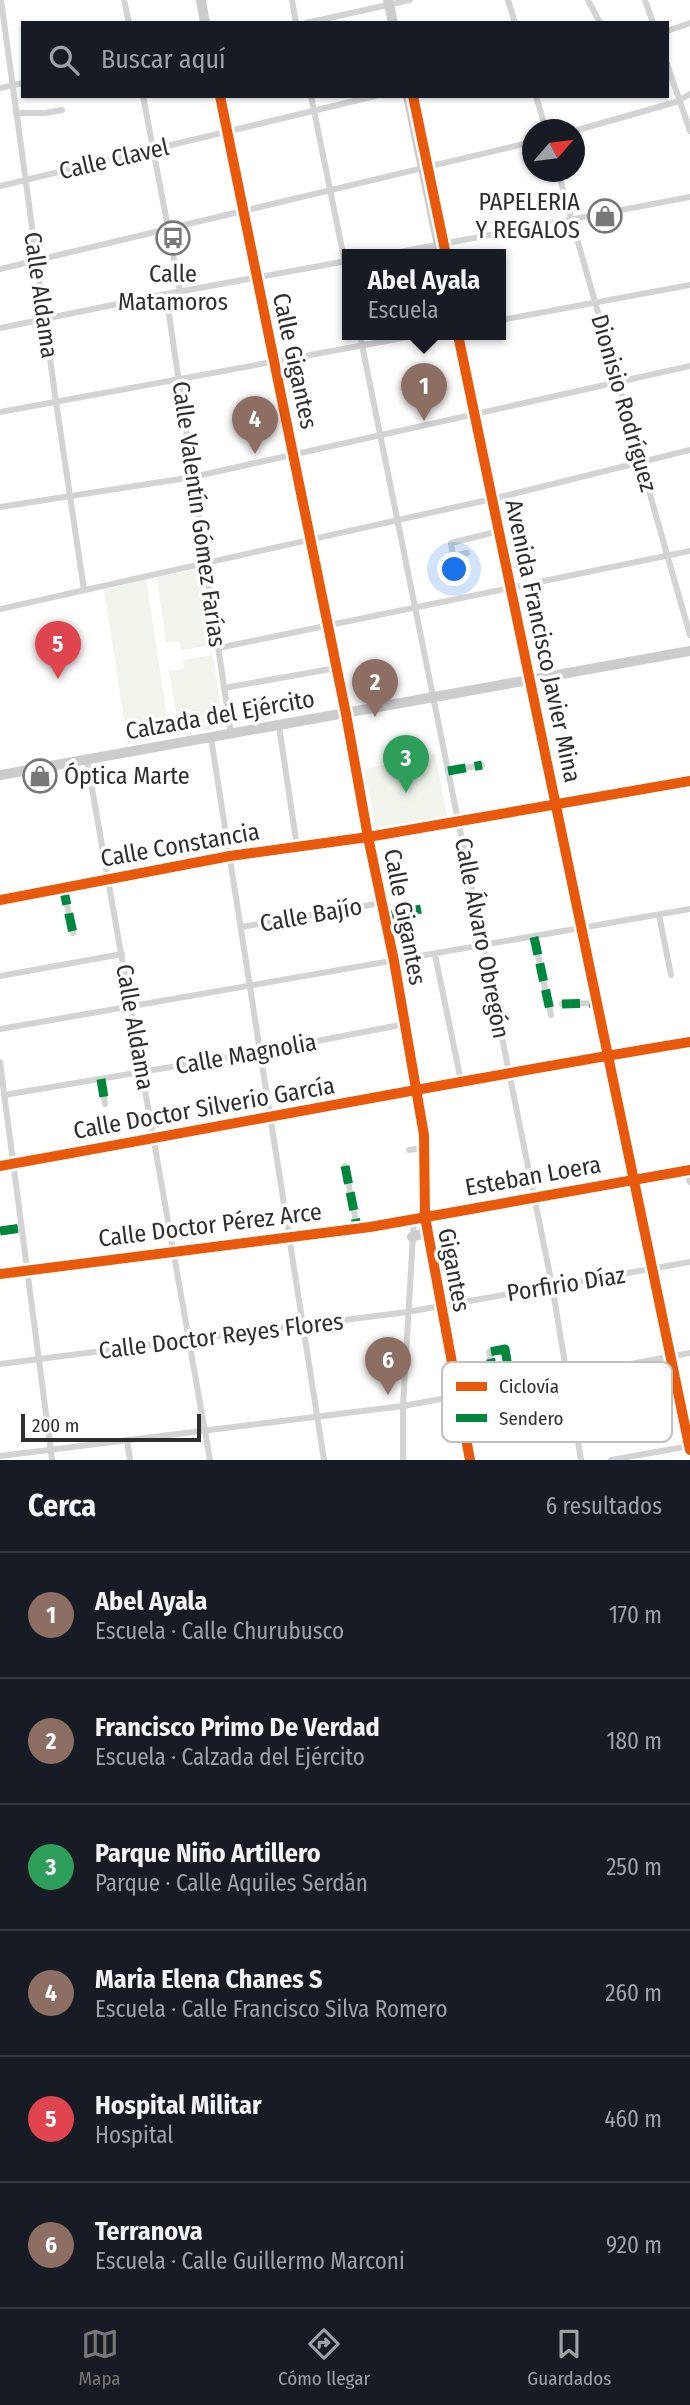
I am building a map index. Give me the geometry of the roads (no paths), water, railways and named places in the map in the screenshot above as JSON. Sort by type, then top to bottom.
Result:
[{"type":"main road","points":[[201,0],[205,21]]},
{"type":"main road","points":[[389,2],[393,21]]},
{"type":"main road","name":"Calle Gigantes","points":[[220,98],[394,961],[425,1148],[425,1217],[452,1362]]},
{"type":"main road","points":[[408,98],[440,249]]},
{"type":"main road","name":"Avenida Francisco Javier Mina","points":[[459,340],[690,1447]]},
{"type":"main road","name":"Calzada del Ejército","points":[[0,775],[690,651]]},
{"type":"main road","name":"Calle Constancia","points":[[0,900],[230,856],[368,837],[556,805]]},
{"type":"main road","points":[[412,1237],[421,1234],[429,1237]]},
{"type":"main road","name":"Calle Gigantes","points":[[467,1442],[470,1460]]},
{"type":"street","name":"Calle Aldama","points":[[1,0],[3,42],[16,113],[55,402],[84,590]]},
{"type":"street","points":[[124,0],[129,21]]},
{"type":"street","points":[[292,0],[296,21]]},
{"type":"street","points":[[314,21],[389,2],[410,0]]},
{"type":"street","points":[[508,0],[514,21]]},
{"type":"street","points":[[588,0],[599,21]]},
{"type":"street","points":[[645,0],[652,21]]},
{"type":"street","points":[[669,31],[690,23]]},
{"type":"street","points":[[669,70],[690,131]]},
{"type":"street","points":[[0,88],[21,84]]},
{"type":"street","points":[[585,128],[676,102],[690,94]]},
{"type":"street","points":[[143,98],[180,291]]},
{"type":"street","points":[[311,98],[343,249]]},
{"type":"street","name":"Calle Clavel","points":[[0,186],[366,98]]},
{"type":"street","points":[[537,98],[543,119]]},
{"type":"street","points":[[16,113],[62,110]]},
{"type":"street","points":[[0,269],[522,145]]},
{"type":"street","name":"Dionisio Rodríguez","points":[[561,182],[690,635]]},
{"type":"street","points":[[444,249],[572,219],[690,197]]},
{"type":"street","points":[[0,328],[180,291],[342,263]]},
{"type":"street","points":[[506,319],[690,285]]},
{"type":"street","name":"Calle Valentín Gómez Farías","points":[[166,294],[231,734]]},
{"type":"street","name":"Calle Álvaro Obregón","points":[[361,340],[552,1285],[565,1362]]},
{"type":"street","points":[[0,412],[393,340]]},
{"type":"street","points":[[0,507],[193,477],[690,366]]},
{"type":"street","points":[[0,608],[492,499],[690,450]]},
{"type":"street","points":[[467,553],[453,556],[451,543],[499,531]]},
{"type":"street","points":[[218,648],[690,551]]},
{"type":"street","points":[[224,688],[336,668]]},
{"type":"street","points":[[279,726],[297,847]]},
{"type":"street","points":[[211,738],[324,1460]]},
{"type":"street","name":"Calle Aldama","points":[[87,760],[210,1460]]},
{"type":"street","points":[[448,771],[482,765]]},
{"type":"street","points":[[556,805],[690,781]]},
{"type":"street","points":[[63,887],[73,933]]},
{"type":"street","name":"Calle Bajío","points":[[241,927],[382,903]]},
{"type":"street","points":[[0,1029],[690,909]]},
{"type":"street","points":[[659,915],[671,975]]},
{"type":"street","points":[[534,937],[551,1015]]},
{"type":"street","points":[[0,976],[122,954]]},
{"type":"street","points":[[435,955],[461,1081]]},
{"type":"street","points":[[562,1004],[596,1003]]},
{"type":"street","name":"Calle Magnolia","points":[[4,1096],[405,1024]]},
{"type":"street","name":"Calle Doctor Silverio García","points":[[0,1166],[270,1119],[508,1072],[690,1042]]},
{"type":"street","points":[[0,1062],[52,1460]]},
{"type":"street","points":[[101,1079],[105,1104]]},
{"type":"street","points":[[409,1150],[425,1148]]},
{"type":"street","points":[[345,1166],[357,1227]]},
{"type":"street","points":[[689,1169],[690,1182]]},
{"type":"street","name":"Esteban Loera","points":[[425,1217],[689,1169]]},
{"type":"street","name":"Calle Doctor Pérez Arce","points":[[0,1273],[425,1217]]},
{"type":"street","points":[[403,1460],[407,1312],[414,1219]]},
{"type":"street","points":[[0,1231],[21,1228]]},
{"type":"street","name":"Porfirio Díaz","points":[[442,1306],[690,1262]]},
{"type":"street","name":"Calle Doctor Reyes Flores","points":[[0,1364],[442,1306]]},
{"type":"street","points":[[640,1362],[690,1353]]},
{"type":"street","points":[[0,1456],[403,1406],[442,1397]]},
{"type":"street","points":[[127,1440],[130,1460]]},
{"type":"street","name":"Calle Álvaro Obregón","points":[[578,1442],[581,1460]]},
{"type":"street","points":[[611,1460],[690,1447]]},
{"type":"place","name":"PAPELERIA Y REGALOS","points":[[605,216]]},
{"type":"place","name":"Calle Matamoros","points":[[173,238]]},
{"type":"place","name":"Abel Ayala","points":[[424,421]]},
{"type":"place","name":"Maria Elena Chanes S","points":[[255,454]]},
{"type":"place","name":"Hospital Militar","points":[[58,679]]},
{"type":"place","name":"Francisco Primo De Verdad","points":[[375,717]]},
{"type":"place","name":"Óptica Marte","points":[[40,776]]},
{"type":"place","name":"Parque Niño Artillero","points":[[406,793]]},
{"type":"place","name":"Terranova","points":[[388,1395]]}]
